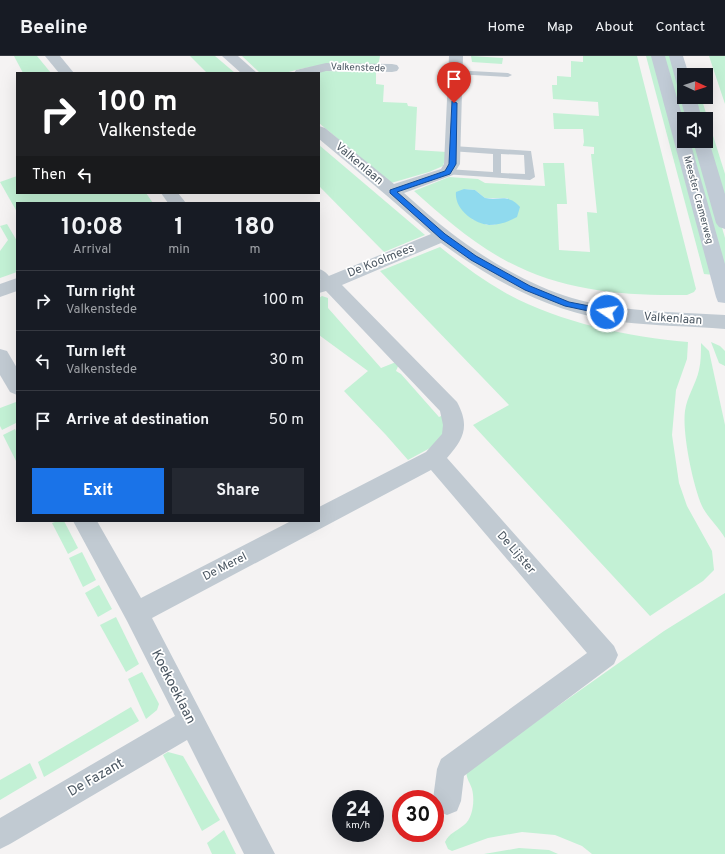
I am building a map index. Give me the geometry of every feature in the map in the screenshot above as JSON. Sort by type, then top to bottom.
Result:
[{"type":"main road","name":"Meester Cramerweg","points":[[658,56],[725,297]]},
{"type":"main road","points":[[676,56],[679,68]]},
{"type":"main road","name":"Meester Cramerweg","points":[[703,148],[725,223]]},
{"type":"street","points":[[52,56],[66,72]]},
{"type":"street","points":[[230,56],[249,72]]},
{"type":"street","points":[[392,192],[447,172],[452,164],[456,56]]},
{"type":"street","name":"Valkenstede","points":[[305,72],[326,66],[392,68]]},
{"type":"street","name":"Valkenlaan","points":[[320,132],[443,236],[474,258],[527,288],[568,304],[621,315],[725,322]]},
{"type":"street","points":[[170,194],[176,202]]},
{"type":"street","name":"De Koolmees","points":[[322,281],[443,236]]},
{"type":"street","points":[[320,517],[434,458],[455,432],[455,426],[450,408],[322,281]]},
{"type":"street","points":[[0,290],[16,284]]},
{"type":"street","points":[[0,356],[16,386]]},
{"type":"street","name":"De Lijster","points":[[434,458],[604,655],[450,769],[447,801]]},
{"type":"street","name":"Koekoeklaan","points":[[86,522],[136,613],[260,854]]},
{"type":"street","name":"De Merel","points":[[136,613],[311,522]]},
{"type":"street","name":"De Fazant","points":[[0,834],[191,722]]},
{"type":"lane","points":[[455,72],[508,75]]},
{"type":"lane","points":[[447,172],[530,177],[528,153],[453,149]]},
{"type":"lane","points":[[497,151],[497,175]]},
{"type":"green space","points":[[14,56],[37,56],[50,72],[22,72]]},
{"type":"green space","points":[[190,56],[215,56],[234,72],[206,72]]},
{"type":"green space","points":[[242,56],[380,56],[378,66],[333,63],[289,72],[259,72]]},
{"type":"green space","points":[[471,56],[503,58],[502,64],[472,62]]},
{"type":"green space","points":[[583,56],[637,56],[696,289],[694,292],[687,295],[662,295],[614,292],[591,289],[545,278],[523,269],[489,251],[456,227],[414,191],[449,177],[478,179],[485,183],[545,186],[543,163],[564,163],[567,204],[557,204],[559,250],[590,252],[587,212],[597,213],[591,154],[594,154],[594,147],[583,146],[583,129],[554,129],[553,113],[599,116],[598,102],[553,99],[552,85],[557,85],[557,76],[571,77],[571,61],[583,62]],"holes":[[[464,189],[475,190],[485,198],[508,198],[495,225],[487,225],[472,219]]]},
{"type":"green space","points":[[646,56],[654,56],[677,140],[677,148],[679,148],[714,275],[704,274]]},
{"type":"green space","points":[[663,56],[671,56],[677,76],[677,104],[685,104],[688,112],[679,112]]},
{"type":"green space","points":[[709,56],[725,56],[725,104]]},
{"type":"green space","points":[[319,72],[376,72],[376,84],[384,85],[383,102],[407,103],[408,106],[417,107],[415,150],[447,152],[443,166],[429,172],[391,183],[320,124]]},
{"type":"green space","points":[[695,104],[703,104],[706,112],[698,112]]},
{"type":"green space","points":[[713,136],[725,174],[725,200],[709,148],[713,148]]},
{"type":"green space","points":[[320,146],[425,235],[384,252],[320,187]]},
{"type":"green space","points":[[689,148],[699,148],[725,238],[725,273]]},
{"type":"green space","points":[[16,176],[16,194],[147,194],[152,202],[16,202],[16,210],[0,182]]},
{"type":"green space","points":[[7,224],[16,239],[16,272],[0,278],[0,251],[8,240],[0,226]]},
{"type":"green space","points":[[440,247],[495,287],[525,303],[547,312],[570,320],[617,332],[665,340],[688,342],[687,359],[676,390],[672,435],[679,483],[687,506],[712,551],[714,570],[703,581],[650,616],[473,425],[509,405],[380,271]]},
{"type":"green space","points":[[322,296],[328,298],[328,308],[381,368],[396,362],[399,364],[396,371],[401,374],[439,417],[445,414],[443,441],[408,460],[344,391],[368,371],[320,336],[320,297]]},
{"type":"green space","points":[[711,342],[720,346],[725,351],[725,366],[719,363]]},
{"type":"green space","points":[[701,343],[709,351],[725,425],[725,538],[702,506],[692,473],[685,432],[685,411],[699,370],[701,360]]},
{"type":"green space","points":[[16,402],[16,423],[2,430],[0,426],[0,408]]},
{"type":"green space","points":[[15,429],[16,431],[16,461],[3,435]]},
{"type":"green space","points":[[65,522],[78,548],[68,554],[52,523]]},
{"type":"green space","points":[[82,552],[96,580],[83,587],[69,558]]},
{"type":"green space","points":[[99,585],[112,609],[98,617],[85,593]]},
{"type":"green space","points":[[725,593],[725,854],[592,854],[582,846],[555,835],[522,832],[488,838],[452,851],[448,849],[445,842],[451,834],[467,822],[471,813],[473,793],[466,771],[664,631]]},
{"type":"green space","points":[[116,617],[139,664],[126,672],[100,625]]},
{"type":"green space","points":[[142,672],[159,704],[157,710],[146,719],[128,679]]},
{"type":"green space","points":[[131,707],[139,721],[44,777],[38,762]]},
{"type":"green space","points":[[168,752],[183,756],[220,820],[202,831],[163,755]]},
{"type":"green space","points":[[30,763],[37,778],[0,800],[0,780]]},
{"type":"green space","points":[[224,830],[236,854],[212,854],[207,843]]},
{"type":"green space","points":[[519,848],[549,850],[558,854],[484,854]]},
{"type":"water","points":[[464,189],[475,190],[485,198],[504,198],[512,200],[520,207],[517,217],[507,222],[489,225],[471,219],[462,210],[456,198],[456,192]]},
{"type":"route","points":[[454,103],[452,164],[447,172],[392,192],[443,236],[474,258],[527,288],[568,304],[607,312]]}]
